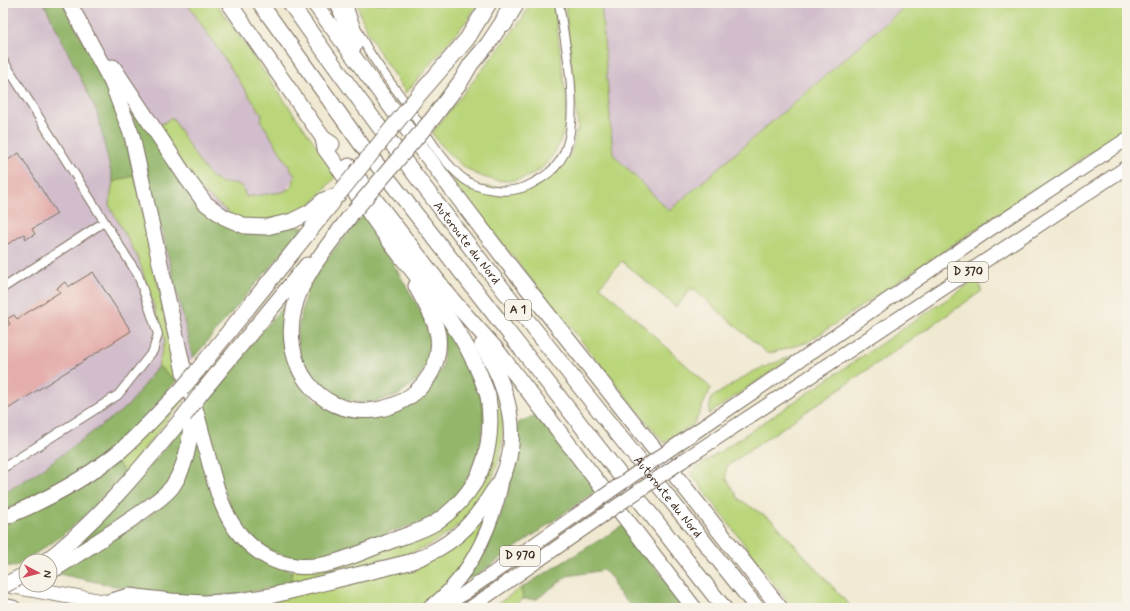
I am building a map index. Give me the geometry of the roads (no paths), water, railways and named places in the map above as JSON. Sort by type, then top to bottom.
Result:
[{"type":"highway","points":[[69,3],[112,84],[124,111],[132,136],[190,370],[218,494],[228,516],[240,535],[256,551],[275,561],[295,566],[313,567],[336,561],[435,523],[454,508],[470,491],[481,469],[488,444],[490,424],[488,395],[476,365],[460,334],[419,277],[400,255],[325,149],[323,138]]},
{"type":"highway","points":[[74,3],[113,66],[205,204],[224,217],[245,226],[267,227],[292,221],[310,212],[324,200],[338,194]]},
{"type":"highway","points":[[228,3],[323,138],[332,144],[454,302],[496,349],[694,608]]},
{"type":"highway","name":"Autoroute du Nord","points":[[260,3],[361,144],[724,608]]},
{"type":"highway","name":"Autoroute du Nord","points":[[290,3],[378,125],[498,285],[757,608]]},
{"type":"highway","points":[[314,3],[513,270],[780,608]]},
{"type":"highway","points":[[338,3],[351,41],[361,57],[369,75]]},
{"type":"highway","points":[[3,518],[42,501],[78,481],[120,451],[181,390],[190,370],[467,39],[489,3]]},
{"type":"highway","points":[[56,553],[68,544],[120,494],[320,249],[352,214],[433,118],[462,82],[471,64],[488,44],[502,23],[511,3]]},
{"type":"highway","points":[[352,214],[310,272],[301,289],[294,308],[291,330],[293,356],[307,383],[329,401],[346,408],[363,411],[386,408],[402,403],[418,391],[428,378],[435,364],[438,352],[438,335],[434,320],[400,255]]},
{"type":"highway","points":[[108,602],[129,596],[204,603],[238,601],[270,596],[410,562],[432,554],[464,531],[486,504],[502,479],[510,450],[510,411],[506,393],[493,362],[454,302]]},
{"type":"highway","points":[[58,567],[150,507],[171,488],[184,465],[191,436],[190,370]]},
{"type":"highway","points":[[3,585],[18,578]]},
{"type":"highway","points":[[3,585],[136,608]]},
{"type":"highway","points":[[3,596],[18,589]]},
{"type":"highway","points":[[3,606],[13,608]]},
{"type":"main road","name":"D 370","points":[[793,365],[989,230],[1125,140]]},
{"type":"main road","name":"D 370","points":[[809,378],[1127,166]]},
{"type":"main road","name":"D 970","points":[[443,608],[793,365]]},
{"type":"main road","name":"D 970","points":[[470,608],[681,462],[809,378]]},
{"type":"main road","points":[[429,608],[455,584],[474,558],[502,488],[502,479]]},
{"type":"street","points":[[348,3],[361,37],[373,57],[450,167],[471,184],[488,189],[507,191],[525,188],[545,176],[560,164],[570,134],[572,100],[559,3]]},
{"type":"street","points":[[462,82],[475,70],[493,48],[521,3]]},
{"type":"street","points":[[3,60],[138,275],[158,334],[157,344],[153,351],[118,395],[3,468]]},
{"type":"street","points":[[3,288],[104,222]]}]
